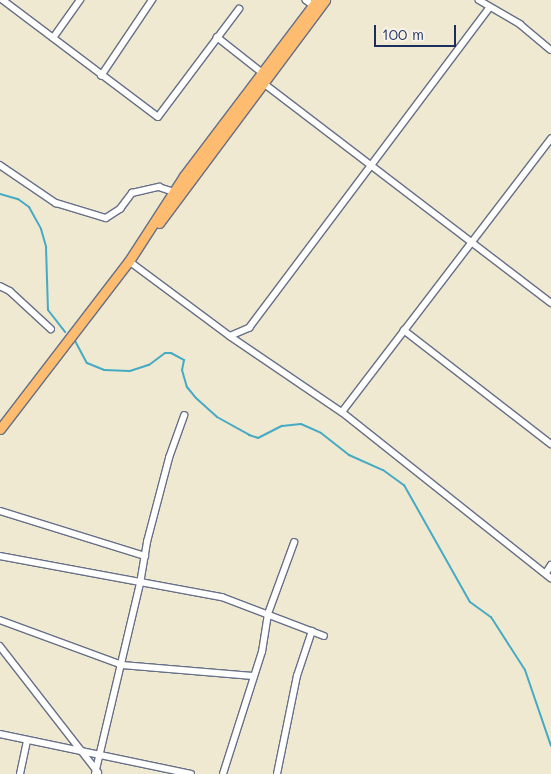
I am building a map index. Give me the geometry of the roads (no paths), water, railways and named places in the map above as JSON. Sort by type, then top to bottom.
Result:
[{"type":"main road","points":[[0,429],[129,261],[174,192],[325,0]]},
{"type":"main road","points":[[148,233],[163,219],[263,78],[312,2]]},
{"type":"street","points":[[3,0],[101,76],[158,116],[238,9]]},
{"type":"street","points":[[52,38],[80,0]]},
{"type":"street","points":[[101,76],[152,0]]},
{"type":"street","points":[[479,0],[489,8],[520,24],[551,50]]},
{"type":"street","points":[[230,336],[249,328],[489,8]]},
{"type":"street","points":[[218,37],[263,78],[371,166],[551,303]]},
{"type":"street","points":[[342,412],[551,139]]},
{"type":"street","points":[[0,165],[56,203],[106,218],[120,209],[132,192],[159,187],[174,192]]},
{"type":"street","points":[[129,261],[230,336],[342,412],[551,578]]},
{"type":"street","points":[[0,286],[10,291],[51,329]]},
{"type":"street","points":[[404,330],[551,444]]},
{"type":"street","points":[[96,773],[169,458],[184,416]]},
{"type":"street","points":[[0,511],[145,556]]},
{"type":"street","points":[[224,774],[262,652],[268,614],[294,543]]},
{"type":"street","points":[[0,556],[222,598],[324,636]]},
{"type":"street","points":[[546,573],[551,565]]},
{"type":"street","points":[[0,620],[122,665],[253,676]]},
{"type":"street","points":[[277,774],[297,676],[312,631]]},
{"type":"street","points":[[0,646],[96,773]]},
{"type":"street","points":[[0,734],[27,742],[100,753],[191,774]]},
{"type":"street","points":[[20,774],[27,742]]},
{"type":"waterway","points":[[0,194],[18,199],[29,207],[41,229],[46,247],[48,310],[65,332]]},
{"type":"waterway","points":[[74,339],[87,363],[104,370],[130,371],[149,365],[165,353],[171,353],[184,360],[182,370],[187,387],[217,417],[258,438],[282,426],[301,424],[321,433],[349,455],[383,470],[404,485],[470,602],[491,617],[525,670],[551,746]]}]
